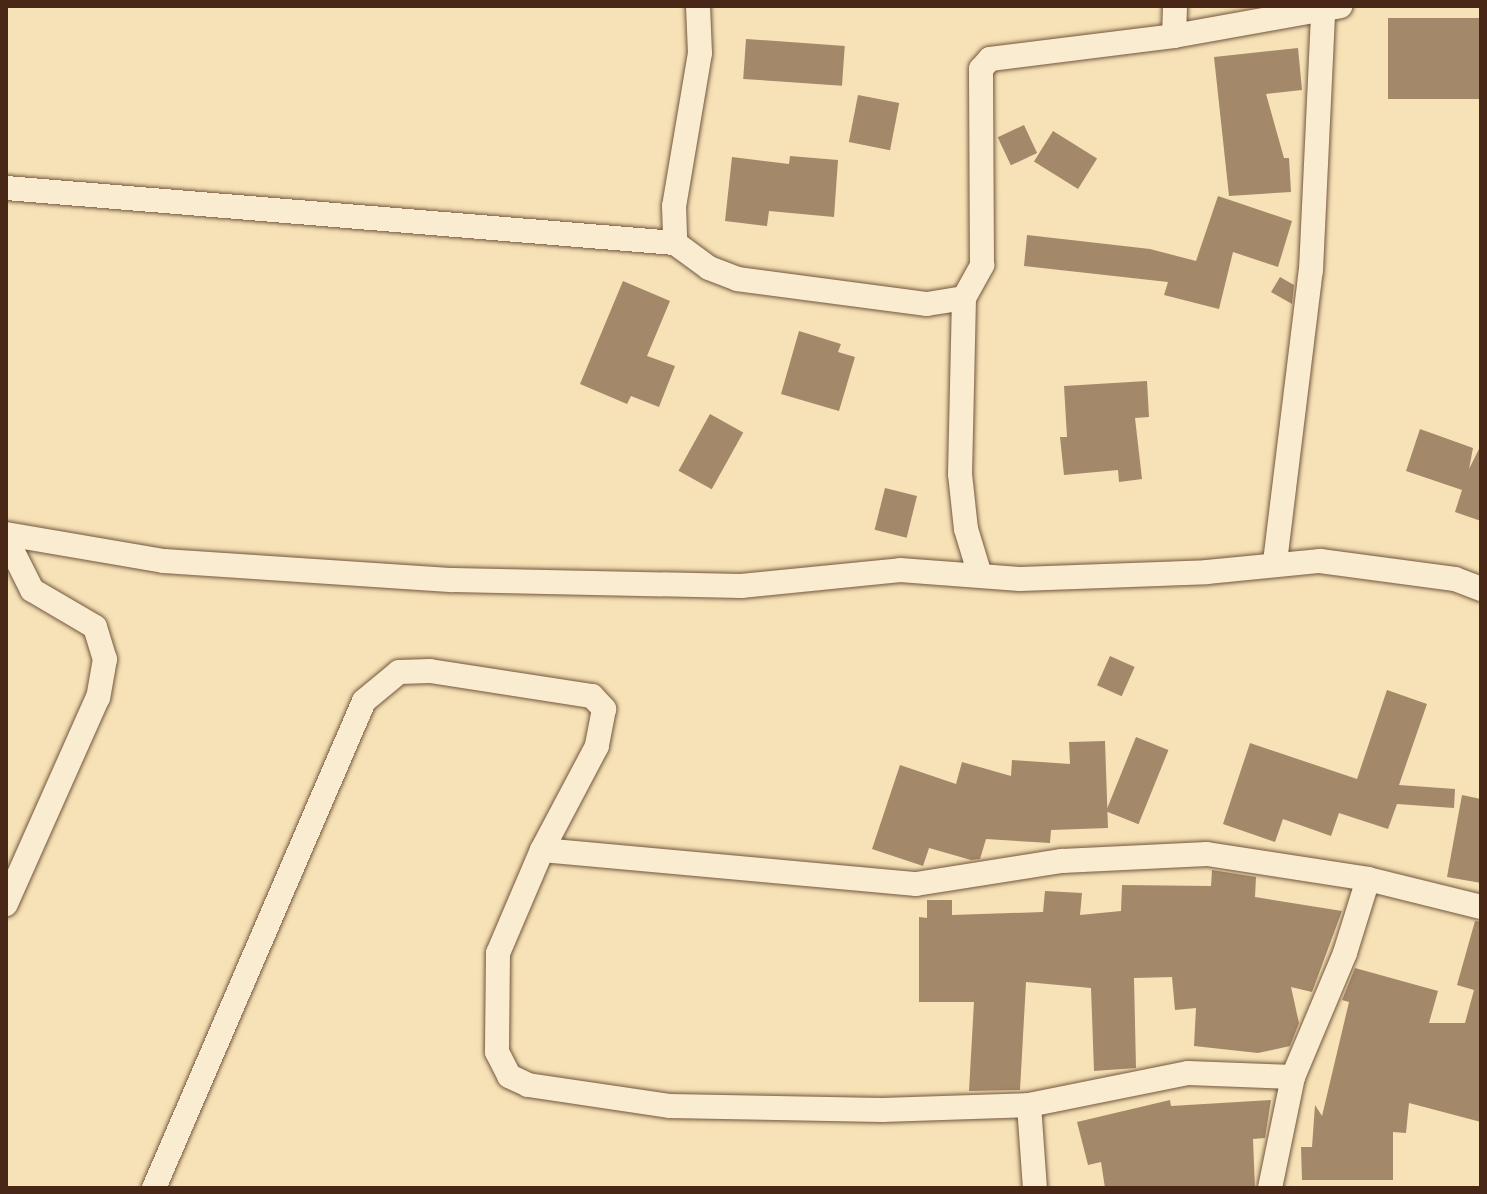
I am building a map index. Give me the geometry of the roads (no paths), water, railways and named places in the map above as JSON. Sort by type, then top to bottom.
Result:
[{"type":"street","points":[[675,243],[674,206],[700,53],[698,6]]},
{"type":"street","points":[[1174,36],[1175,6]]},
{"type":"street","points":[[980,575],[966,529],[960,474],[964,298],[982,265],[981,69],[1008,53],[1174,36],[1331,8],[1311,270],[1275,562]]},
{"type":"street","points":[[6,188],[675,243],[709,268],[737,279],[927,304],[964,298]]},
{"type":"street","points":[[6,536],[164,561],[453,580],[741,586],[900,570],[1020,579],[1207,572],[1275,562],[1369,566],[1455,579],[1481,589]]},
{"type":"street","points":[[6,536],[32,590],[95,627],[105,659],[98,697],[6,904]]},
{"type":"street","points":[[154,1188],[364,701],[399,672],[430,671],[592,696],[604,709],[597,746],[542,850],[498,953],[497,1052],[509,1076],[528,1085],[670,1106],[882,1110],[1029,1105],[1188,1073],[1293,1077]]},
{"type":"street","points":[[542,850],[916,884],[1062,861],[1207,854],[1368,879],[1481,907]]},
{"type":"street","points":[[1270,1188],[1293,1077],[1345,953],[1368,879]]},
{"type":"street","points":[[1029,1105],[1035,1188]]}]
